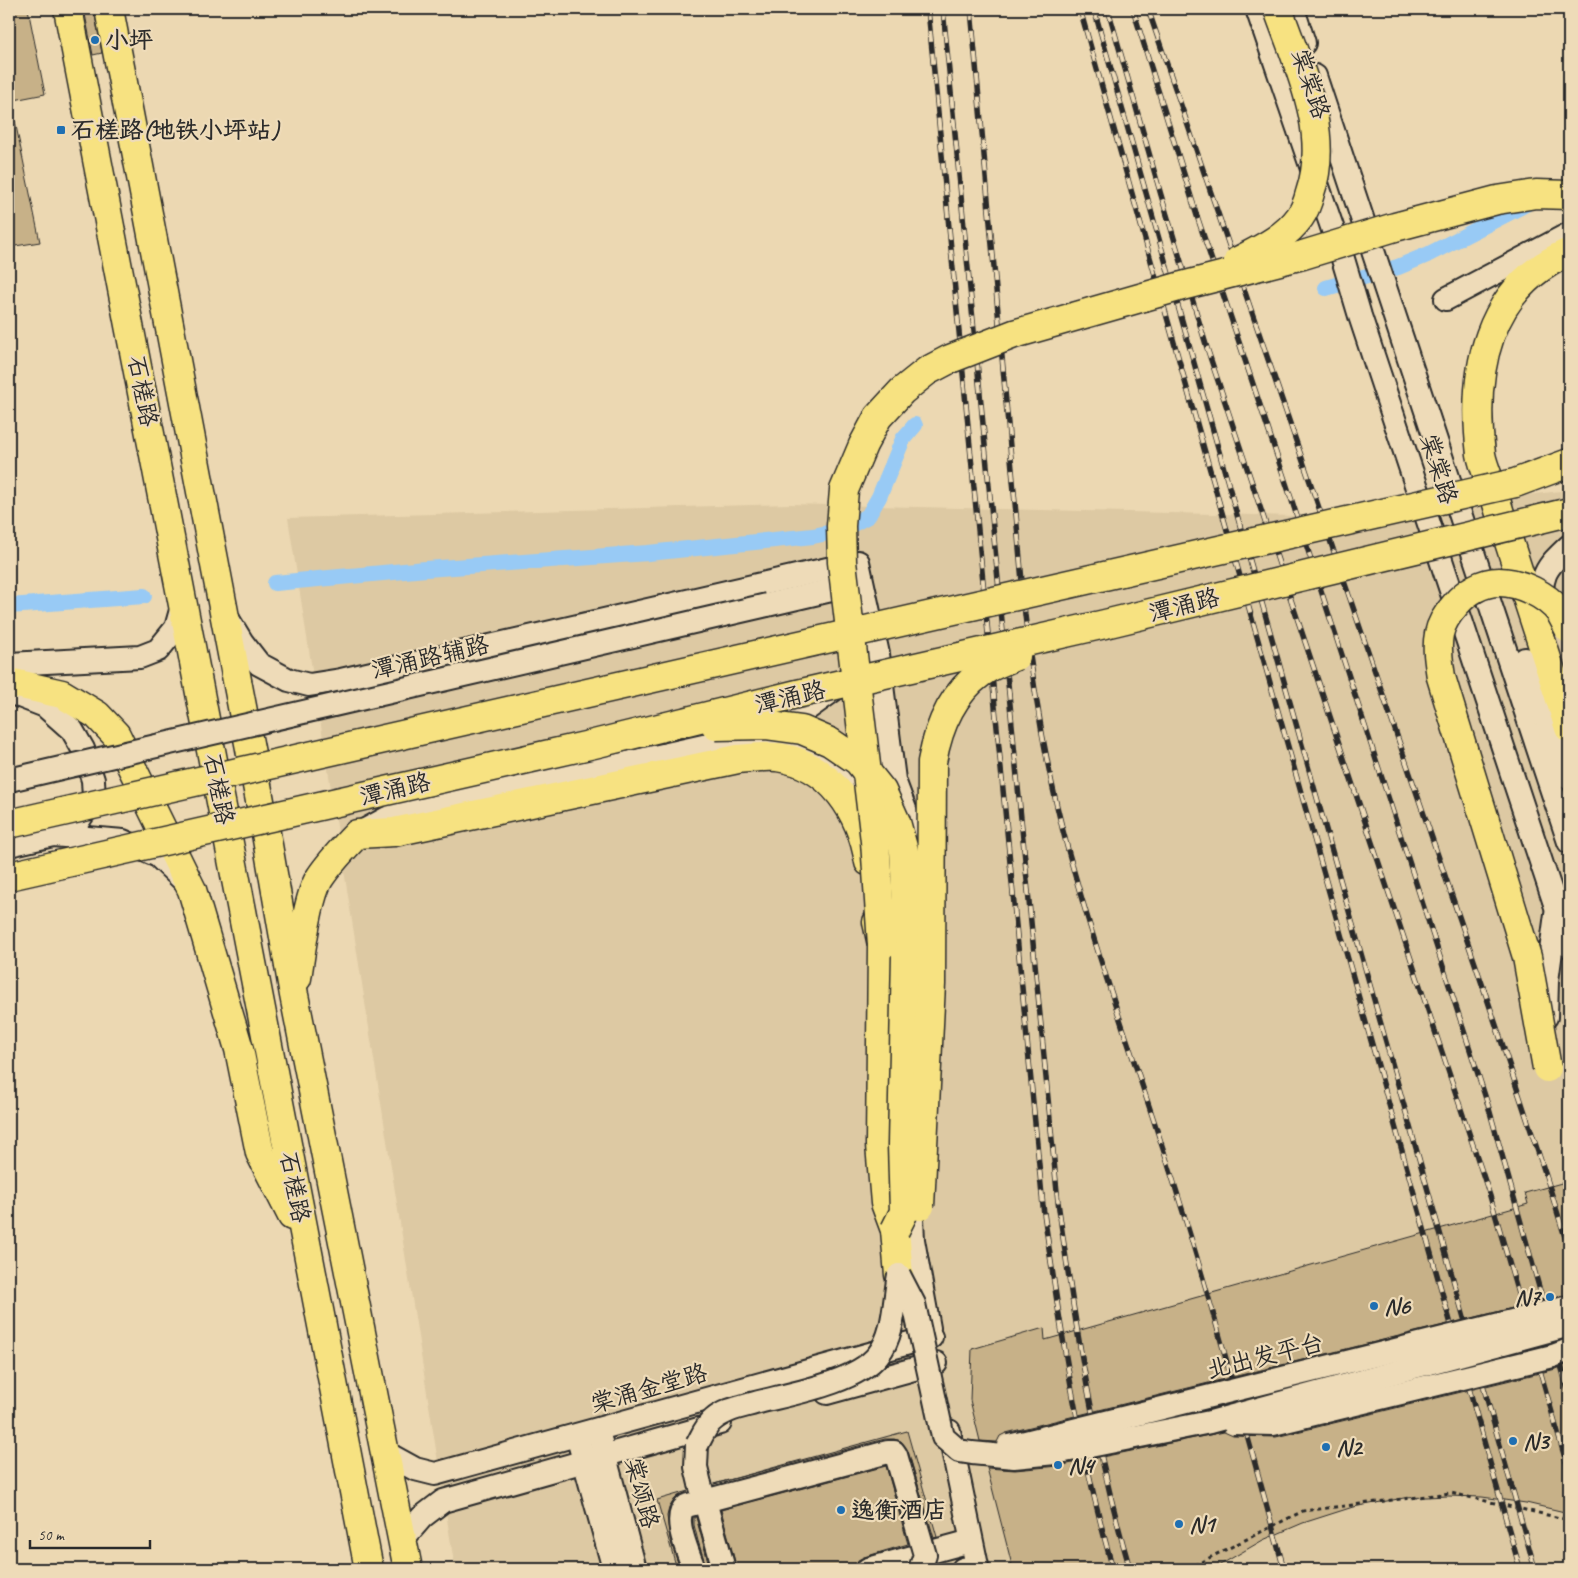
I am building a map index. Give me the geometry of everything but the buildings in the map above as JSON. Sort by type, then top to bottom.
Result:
[{"type":"main road","name":"石槎路","points":[[68,9],[369,1569]]},
{"type":"main road","name":"石槎路","points":[[109,9],[264,822],[294,995],[408,1569]]},
{"type":"main road","points":[[1182,286],[1222,269],[1267,246],[1284,234],[1300,216],[1314,182],[1318,155],[1316,130],[1310,99],[1278,9]]},
{"type":"main road","points":[[910,1278],[885,1203],[880,1144],[882,945],[875,841],[842,562],[844,490],[863,445],[878,417],[902,391],[927,370],[1014,334],[1497,200],[1536,194],[1569,195]]},
{"type":"main road","points":[[1569,252],[1554,258],[1524,280],[1502,310],[1493,327],[1483,359],[1479,397],[1481,455],[1569,728]]},
{"type":"main road","points":[[1515,483],[1569,463]]},
{"type":"main road","name":"潭涌路","points":[[9,824],[1569,470]]},
{"type":"main road","name":"潭涌路","points":[[9,876],[594,744],[797,694],[1105,624],[1569,512]]},
{"type":"main road","points":[[1546,1068],[1526,957],[1441,677],[1437,652],[1439,633],[1447,615],[1463,595],[1477,587],[1498,582],[1515,584],[1539,593],[1559,611],[1560,632]]},
{"type":"main road","points":[[920,1210],[931,984],[932,780],[936,739],[947,713],[964,688],[981,672],[1018,655],[1105,624]]},
{"type":"main road","points":[[9,682],[62,694],[97,715],[116,735],[192,890],[239,1049],[260,1153],[306,1243]]},
{"type":"main road","points":[[594,744],[721,726],[765,725],[802,730],[830,742],[858,761],[882,791],[896,822],[904,851],[907,907],[902,1145],[904,1212],[895,1230]]},
{"type":"main road","points":[[294,995],[311,901],[318,881],[357,834],[394,832],[738,759],[776,757],[802,765],[826,777],[854,814],[864,837],[869,861],[873,904],[882,945]]},
{"type":"street","name":"棠棠路","points":[[1257,9],[1343,258],[1360,316],[1569,946]]},
{"type":"street","name":"棠棠路","points":[[1293,9],[1569,842]]},
{"type":"street","points":[[1446,299],[1569,234]]},
{"type":"street","points":[[1480,412],[1560,632],[1569,694]]},
{"type":"street","points":[[1444,462],[1473,512],[1561,762],[1569,778]]},
{"type":"street","points":[[1560,632],[1543,602],[1542,581],[1549,566],[1569,546]]},
{"type":"street","points":[[224,612],[242,642],[259,664],[289,680],[309,685],[350,678],[858,562],[878,654],[894,780],[906,812],[914,848],[915,993],[911,1210],[913,1240],[910,1278],[926,1365],[971,1541],[970,1568]]},
{"type":"street","name":"潭涌路辅路","points":[[9,780],[862,582]]},
{"type":"street","points":[[9,664],[140,657],[158,650],[176,628],[183,602]]},
{"type":"street","points":[[357,834],[392,815],[762,733],[803,712],[828,695],[878,654]]},
{"type":"street","points":[[9,692],[45,706],[72,730],[83,749],[93,780],[94,798],[79,820],[53,835],[9,845]]},
{"type":"street","points":[[762,733],[784,738],[816,754],[844,777],[877,807],[891,847],[894,945],[893,1069],[896,1193],[906,1302],[922,1339]]},
{"type":"street","points":[[53,835],[123,841],[158,856],[192,890]]},
{"type":"street","points":[[1546,1068],[1546,998],[1557,908]]},
{"type":"street","points":[[724,1569],[696,1467],[697,1445],[711,1420],[722,1414],[740,1407],[834,1382],[852,1375],[878,1356],[910,1278],[920,1210]]},
{"type":"street","name":"北出发平台","points":[[910,1278],[943,1437],[959,1450],[1014,1457],[1055,1453],[1210,1422],[1553,1329],[1569,1323]]},
{"type":"street","name":"北出发平台","points":[[972,1453],[1013,1445],[1569,1307]]},
{"type":"street","name":"棠涌金堂路","points":[[384,1452],[415,1470],[435,1474],[922,1339]]},
{"type":"street","name":"北出发平台","points":[[1210,1422],[1273,1424],[1553,1356],[1569,1350]]},
{"type":"street","points":[[402,1540],[422,1517],[443,1501],[926,1365]]},
{"type":"street","name":"棠颂路","points":[[587,1433],[594,1458],[635,1569]]},
{"type":"street","points":[[694,1569],[680,1526],[680,1514],[686,1506],[892,1452],[896,1455],[925,1555],[920,1569]]},
{"type":"street","points":[[699,1569],[683,1519],[684,1513],[690,1507],[888,1456],[892,1458],[920,1557],[914,1569]]},
{"type":"street","name":"棠颂路","points":[[594,1458],[614,1569]]},
{"type":"street","points":[[868,1569],[971,1541]]},
{"type":"path","points":[[1187,1569],[1303,1511],[1451,1493],[1569,1520]]},
{"type":"shaded area","points":[[1569,490],[1569,1569],[455,1569],[288,518],[789,504],[1341,517]]},
{"type":"waterway","points":[[1326,288],[1398,267],[1427,255],[1530,202]]},
{"type":"waterway","points":[[275,583],[426,569],[648,553],[813,536],[842,530],[868,516],[879,497],[903,439],[915,425]]},
{"type":"waterway","points":[[9,606],[144,596]]},
{"type":"railway","points":[[928,9],[1043,1206],[1056,1297],[1080,1434],[1113,1569]]},
{"type":"railway","points":[[943,9],[1058,1202],[1096,1433],[1130,1569]]},
{"type":"railway","points":[[971,9],[1025,615],[1037,704],[1048,763],[1060,821],[1079,889],[1198,1260],[1284,1569]]},
{"type":"railway","points":[[1080,9],[1520,1569]]},
{"type":"railway","points":[[1094,9],[1535,1569]]},
{"type":"railway","points":[[1108,9],[1207,348],[1490,1196],[1569,1472]]},
{"type":"railway","points":[[1133,9],[1197,216],[1292,501],[1488,1105],[1569,1394]]},
{"type":"railway","points":[[1148,9],[1492,1013],[1569,1250]]},
{"type":"place","name":"小坪","points":[[95,40]]},
{"type":"place","name":"石槎路(地铁小坪站)","points":[[61,130]]},
{"type":"place","name":"N7","points":[[1550,1297]]},
{"type":"place","name":"N6","points":[[1374,1306]]},
{"type":"place","name":"N3","points":[[1513,1441]]},
{"type":"place","name":"N2","points":[[1326,1447]]},
{"type":"place","name":"N4","points":[[1058,1465]]},
{"type":"place","name":"逸衡酒店","points":[[841,1510]]},
{"type":"place","name":"N1","points":[[1179,1524]]}]
